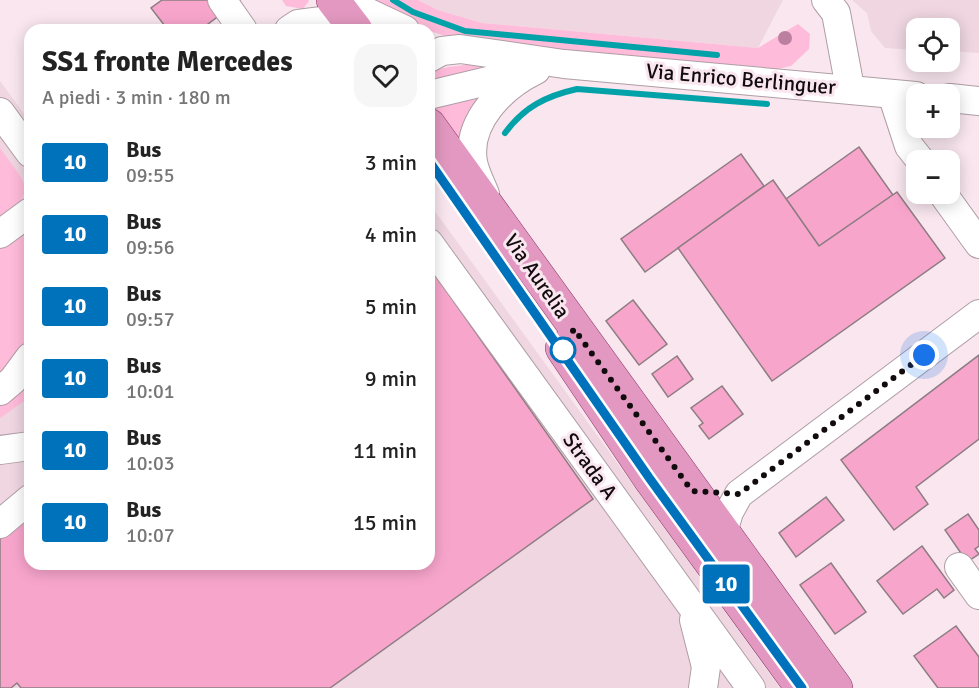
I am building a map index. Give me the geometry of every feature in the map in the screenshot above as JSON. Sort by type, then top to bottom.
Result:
[{"type":"main road","name":"Via Aurelia","points":[[435,136],[556,340],[650,479],[802,688]]},
{"type":"main road","name":"Via Aurelia","points":[[435,167],[481,216],[692,491],[836,688]]},
{"type":"street","points":[[222,0],[239,24]]},
{"type":"street","points":[[838,4],[850,88]]},
{"type":"street","points":[[298,24],[338,13],[367,12],[392,24]]},
{"type":"street","name":"Via Enrico Berlinguer","points":[[435,41],[460,49],[564,64],[850,88],[904,95]]},
{"type":"street","name":"Via Enrico Berlinguer","points":[[435,55],[442,51],[460,49]]},
{"type":"street","name":"Via Enrico Berlinguer","points":[[435,94],[564,64]]},
{"type":"street","name":"Via Enrico Berlinguer","points":[[481,216],[473,163],[473,146],[480,125],[494,100],[509,86],[536,70]]},
{"type":"street","points":[[904,95],[909,146],[912,150]]},
{"type":"street","points":[[960,99],[979,101]]},
{"type":"street","points":[[0,112],[24,145]]},
{"type":"street","points":[[950,204],[979,244]]},
{"type":"street","points":[[0,234],[24,216]]},
{"type":"street","name":"Strada A","points":[[435,251],[751,688]]},
{"type":"street","points":[[723,533],[729,512],[739,494],[979,314]]},
{"type":"street","points":[[0,391],[13,380],[24,365]]},
{"type":"street","points":[[0,450],[24,447]]},
{"type":"street","points":[[692,491],[739,494]]},
{"type":"street","points":[[0,524],[24,504]]},
{"type":"street","points":[[959,567],[979,595]]},
{"type":"street","points":[[690,604],[705,667],[703,688]]},
{"type":"shaded area","points":[[282,0],[309,1],[303,9],[286,6]]},
{"type":"shaded area","points":[[365,0],[418,0],[438,10],[482,23],[758,48],[798,24],[810,34],[809,49],[791,66],[773,70],[458,40],[435,33],[435,24],[405,23]]},
{"type":"shaded area","points":[[418,0],[783,0],[758,48],[482,23],[438,10]]},
{"type":"shaded area","points":[[852,0],[979,0],[979,53],[960,52],[960,18],[906,18],[906,49],[885,48],[871,31],[867,13]]},
{"type":"shaded area","points":[[498,61],[503,65],[435,82],[435,70]]},
{"type":"shaded area","points":[[0,81],[24,114],[24,570],[435,570],[435,211],[780,688],[0,688]]},
{"type":"shaded area","points":[[481,97],[459,144],[435,119],[435,103]]},
{"type":"shaded area","points":[[0,148],[22,180],[24,195],[12,213],[0,225]]},
{"type":"shaded area","points":[[24,229],[24,356],[0,385],[0,239]]},
{"type":"shaded area","points":[[24,371],[24,401],[0,418],[0,397]]},
{"type":"building","points":[[162,0],[240,0],[208,24],[163,24],[151,8]]},
{"type":"building","points":[[859,147],[893,195],[819,246],[786,199]]},
{"type":"building","points":[[741,154],[764,186],[645,272],[621,239]]},
{"type":"building","points":[[773,180],[819,246],[897,192],[945,258],[772,381],[678,248]]},
{"type":"building","points":[[435,275],[593,499],[330,688],[21,688],[17,683],[11,688],[0,688],[0,537],[24,520],[24,570],[435,570]]},
{"type":"building","points":[[633,300],[667,344],[639,365],[606,321]]},
{"type":"building","points":[[979,355],[979,439],[916,487],[928,504],[894,530],[841,460]]},
{"type":"building","points":[[677,356],[693,379],[668,397],[652,374]]},
{"type":"building","points":[[722,386],[743,414],[709,439],[699,426],[703,423],[691,408]]},
{"type":"building","points":[[826,497],[844,520],[796,557],[779,533]]},
{"type":"building","points":[[968,514],[979,530],[979,546],[975,549],[979,554],[967,562],[945,530]]},
{"type":"building","points":[[922,546],[954,590],[944,598],[937,589],[903,614],[877,581]]},
{"type":"building","points":[[831,563],[866,612],[835,634],[800,585]]},
{"type":"building","points":[[956,626],[979,657],[979,688],[938,688],[914,656]]},
{"type":"waterway","points":[[393,0],[413,12],[465,31],[717,55]]},
{"type":"waterway","points":[[505,133],[520,116],[536,104],[555,95],[577,89],[767,104]]},
{"type":"bus line","name":"10","points":[[435,170],[556,340],[650,479],[802,688]]},
{"type":"route","points":[[563,350],[574,329],[692,491],[739,494],[924,355]]}]
